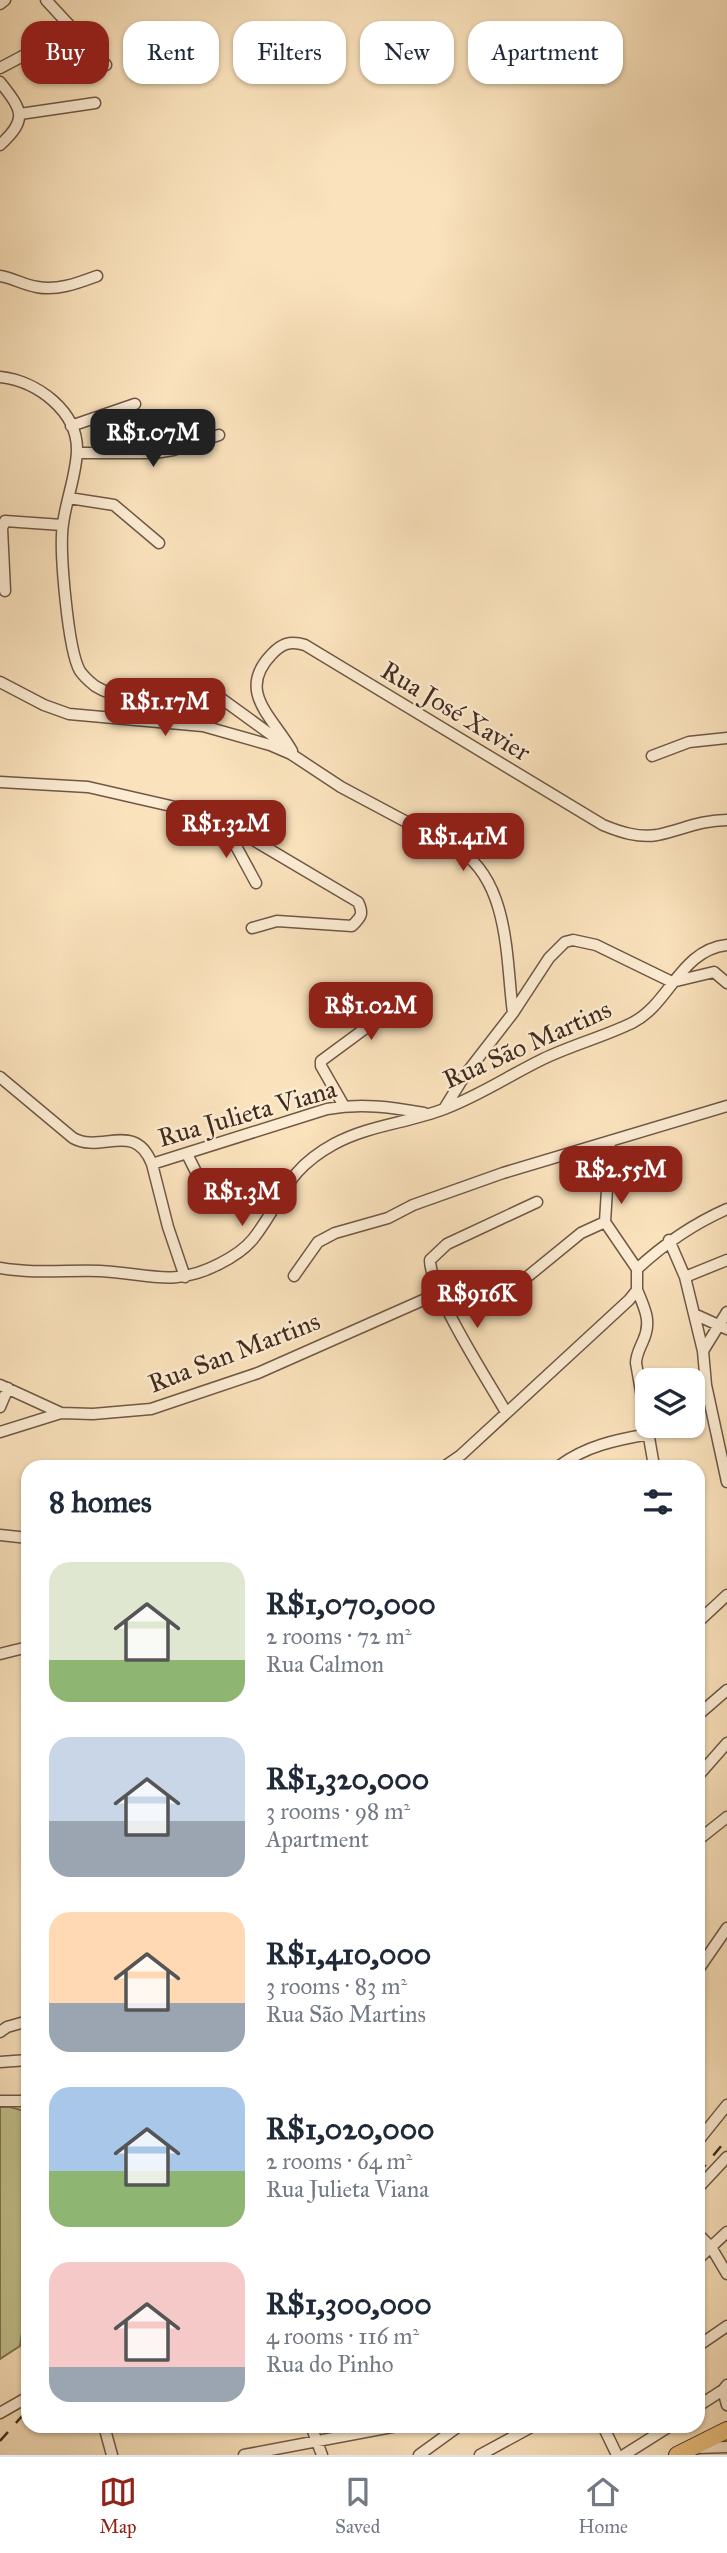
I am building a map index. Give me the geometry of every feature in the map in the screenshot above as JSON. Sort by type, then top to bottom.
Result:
[{"type":"main road","points":[[684,2451],[727,2430]]},
{"type":"street","points":[[0,4],[5,0]]},
{"type":"street","points":[[46,0],[66,21]]},
{"type":"street","points":[[0,68],[21,57]]},
{"type":"street","points":[[0,82],[20,114],[16,131],[0,145]]},
{"type":"street","points":[[20,114],[95,103]]},
{"type":"street","points":[[0,276],[49,288],[67,286],[97,276]]},
{"type":"street","points":[[0,377],[16,380],[45,392],[57,403],[71,426],[77,453],[62,525],[66,606],[77,662],[86,678],[96,687],[124,695],[202,692],[215,694],[296,755]]},
{"type":"street","points":[[71,426],[135,404]]},
{"type":"street","points":[[77,453],[155,453],[219,435]]},
{"type":"street","points":[[69,498],[114,505],[159,543]]},
{"type":"street","points":[[5,592],[1,547],[5,521],[62,525]]},
{"type":"street","name":"Rua José Xavier","points":[[296,755],[261,704],[255,682],[261,666],[277,649],[289,642],[305,645],[603,825],[645,836],[657,835],[697,822],[727,820]]},
{"type":"street","points":[[0,682],[69,715],[216,728],[296,755]]},
{"type":"street","points":[[652,756],[689,742],[727,738]]},
{"type":"street","name":"Rua São Martins","points":[[296,755],[341,788],[472,859],[498,906],[513,1013],[479,1056],[444,1109]]},
{"type":"street","points":[[0,782],[88,787],[197,812],[223,822],[358,902],[362,910],[361,917],[352,926],[277,921],[252,928]]},
{"type":"street","points":[[223,822],[256,883]]},
{"type":"street","points":[[513,1013],[549,958],[565,942],[573,940],[596,944],[673,982],[715,972],[727,984]]},
{"type":"street","name":"Rua São Martins","points":[[444,1109],[560,1052],[638,1020],[653,1008],[694,958],[707,950],[727,945]]},
{"type":"street","points":[[344,1106],[321,1066],[323,1057],[397,1005]]},
{"type":"street","points":[[0,1077],[81,1143],[121,1139],[138,1144],[147,1151],[152,1164]]},
{"type":"street","name":"Rua Julieta Viana","points":[[185,1278],[168,1227],[152,1164],[327,1109],[381,1105],[430,1114]]},
{"type":"street","points":[[293,1276],[318,1242],[335,1233],[388,1218],[413,1205],[503,1173],[727,1106]]},
{"type":"street","points":[[0,1268],[33,1272],[101,1271],[158,1278],[185,1278],[222,1263],[246,1246],[288,1182],[319,1153],[365,1130],[444,1109]]},
{"type":"street","points":[[610,1141],[605,1222],[637,1269],[637,1290],[649,1328],[636,1357],[638,1368]]},
{"type":"street","points":[[187,1154],[208,1196]]},
{"type":"street","points":[[506,1412],[439,1293],[430,1268],[430,1260],[447,1244],[537,1202]]},
{"type":"street","points":[[637,1269],[669,1240],[727,1209]]},
{"type":"street","points":[[521,1282],[581,1233],[605,1222]]},
{"type":"street","points":[[669,1240],[685,1277],[703,1350],[706,1385],[723,1453],[727,1482]]},
{"type":"street","points":[[685,1277],[727,1260]]},
{"type":"street","points":[[454,1460],[582,1344],[637,1290]]},
{"type":"street","name":"Rua San Martins","points":[[4,1387],[61,1413],[133,1412],[167,1405],[258,1373],[439,1293]]},
{"type":"street","points":[[703,1350],[723,1327],[727,1312]]},
{"type":"street","points":[[694,1314],[723,1327]]},
{"type":"street","points":[[0,1407],[4,1387]]},
{"type":"street","points":[[0,1432],[61,1413]]},
{"type":"street","points":[[568,1460],[609,1441],[635,1436]]},
{"type":"street","points":[[650,1438],[653,1460]]},
{"type":"street","points":[[0,1535],[21,1537]]},
{"type":"street","points":[[705,1615],[727,1595]]},
{"type":"street","points":[[0,1654],[21,1649]]},
{"type":"street","points":[[705,1709],[727,1690]]},
{"type":"street","points":[[705,1769],[725,1749]]},
{"type":"street","points":[[705,1834],[727,1817]]},
{"type":"street","points":[[705,1960],[727,1928]]},
{"type":"street","points":[[0,2032],[6,2027],[21,2023]]},
{"type":"street","points":[[0,2062],[21,2060]]},
{"type":"street","points":[[0,2101],[21,2101]]},
{"type":"street","points":[[705,2132],[727,2105]]},
{"type":"street","points":[[705,2181],[727,2157]]},
{"type":"street","points":[[705,2253],[727,2232]]},
{"type":"street","points":[[705,2241],[727,2274]]},
{"type":"street","points":[[705,2341],[727,2326]]},
{"type":"street","points":[[705,2401],[725,2387],[727,2404]]},
{"type":"street","points":[[0,2413],[21,2400]]},
{"type":"street","points":[[106,2433],[112,2455]]},
{"type":"street","points":[[313,2433],[322,2455]]},
{"type":"street","points":[[244,2455],[362,2433]]},
{"type":"street","points":[[419,2455],[450,2433]]},
{"type":"street","points":[[480,2455],[520,2433]]},
{"type":"street","points":[[606,2433],[617,2455]]},
{"type":"street","points":[[624,2455],[659,2433]]},
{"type":"street","points":[[684,2451],[727,2447]]},
{"type":"green space","points":[[0,2107],[10,2107],[21,2110],[21,2339],[20,2346],[0,2359]]},
{"type":"railway","points":[[705,2166],[727,2139]]},
{"type":"railway","points":[[0,2441],[21,2417]]}]
